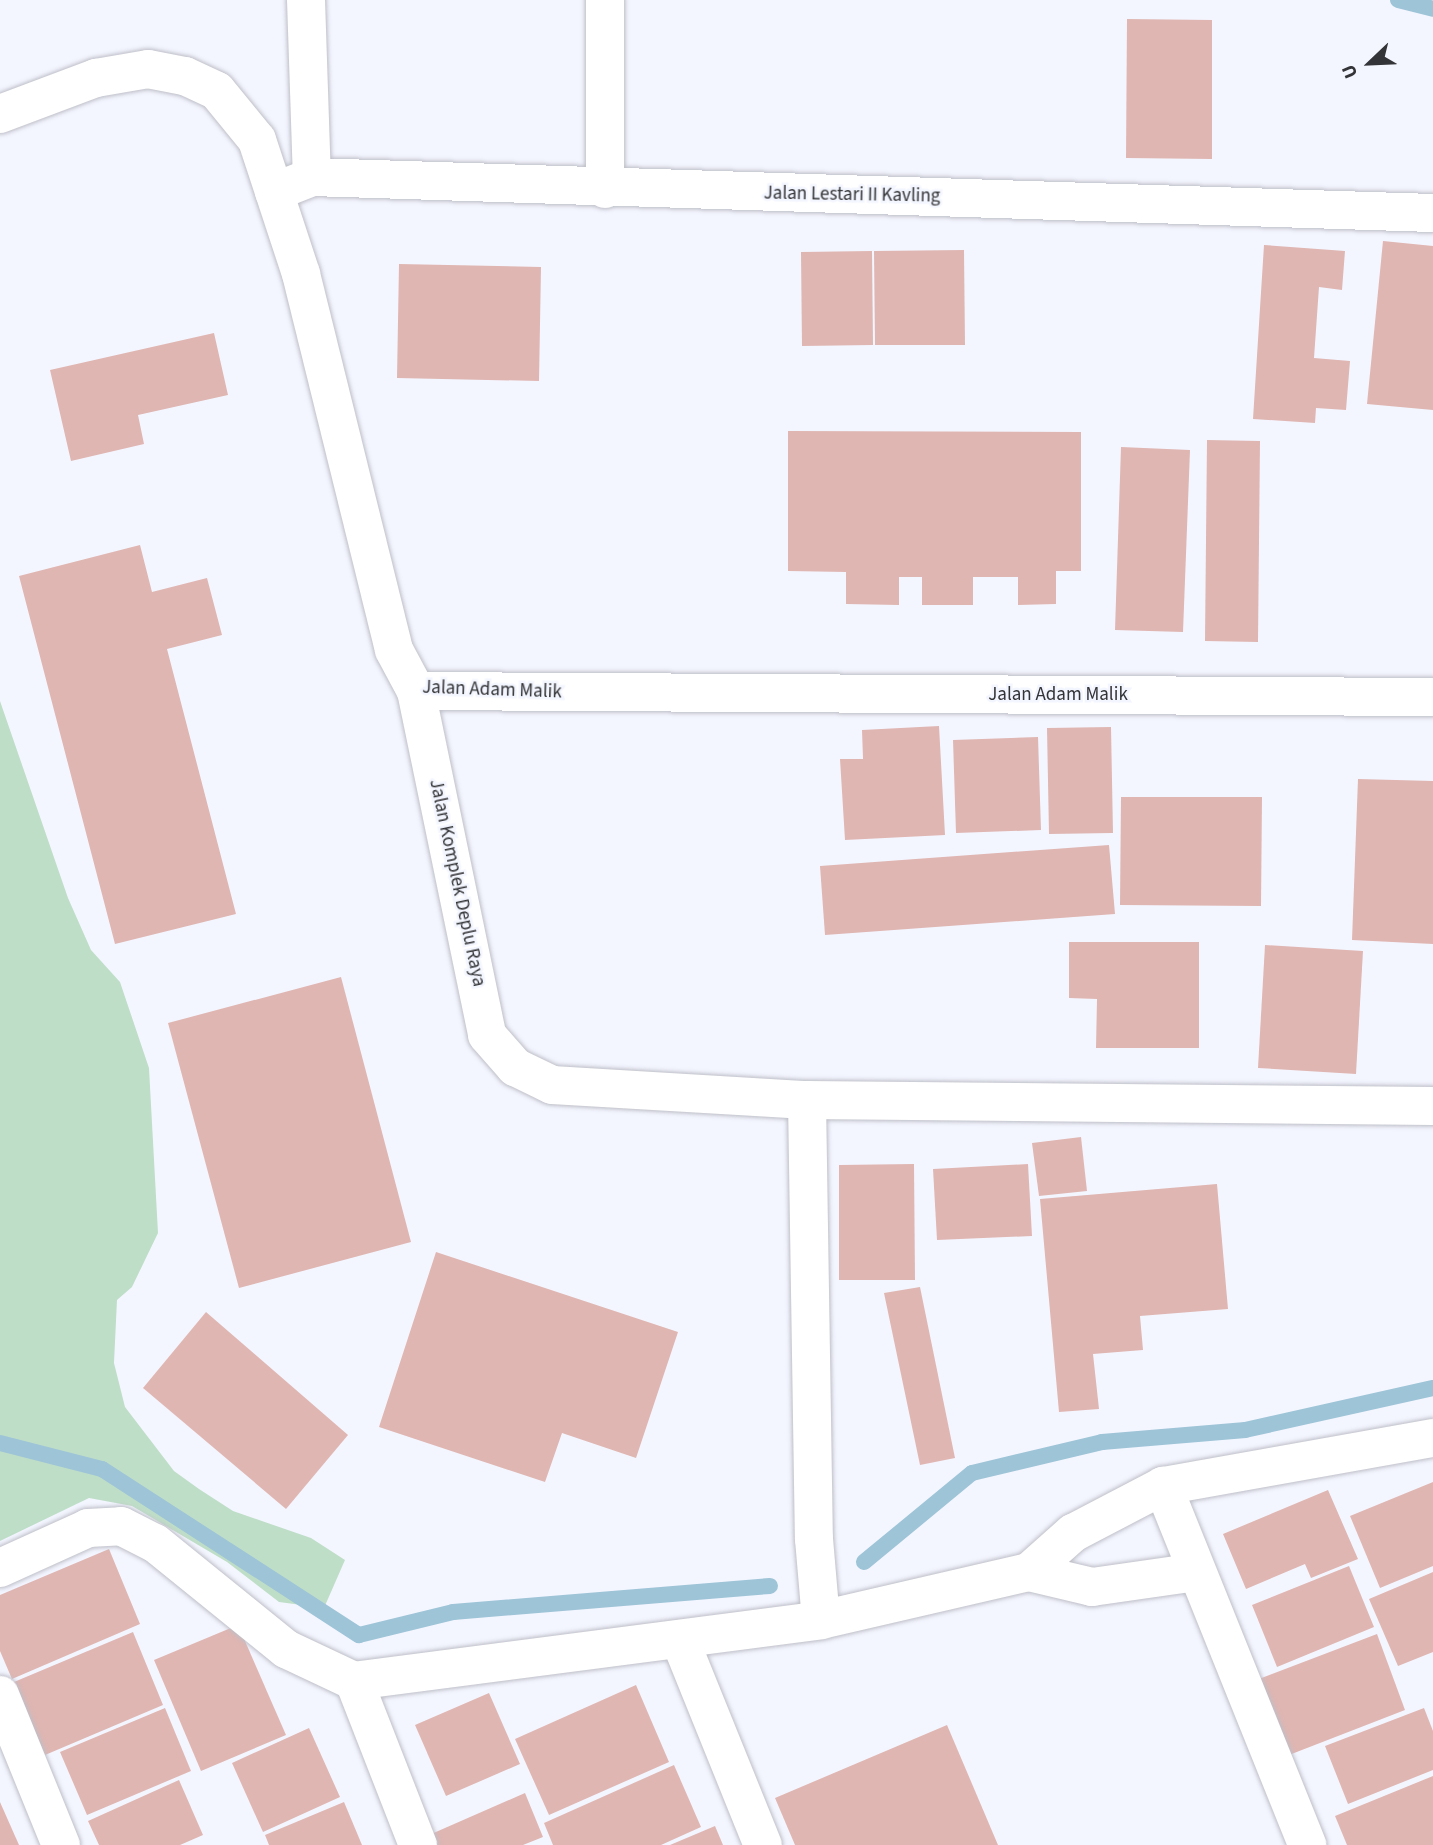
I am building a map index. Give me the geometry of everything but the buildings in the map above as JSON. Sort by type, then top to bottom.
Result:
[{"type":"street","points":[[306,0],[312,177]]},
{"type":"street","points":[[605,0],[605,189]]},
{"type":"street","name":"Jalan Adam Malik","points":[[0,114],[96,78],[148,69],[185,76],[217,91],[257,139],[301,274],[394,650],[416,691],[1433,697]]},
{"type":"street","name":"Jalan Lestari II Kavling","points":[[274,192],[312,177],[605,189],[1433,213]]},
{"type":"street","name":"Jalan Komplek Deplu Raya","points":[[416,691],[487,1035],[515,1067],[552,1085],[807,1100]]},
{"type":"street","points":[[821,1620],[814,1538],[807,1100],[1433,1106]]},
{"type":"street","points":[[1030,1572],[1073,1533],[1163,1486],[1433,1438]]},
{"type":"street","points":[[1163,1486],[1307,1845]]},
{"type":"street","points":[[0,1568],[88,1528],[121,1526],[155,1543],[286,1649],[354,1681],[821,1620],[1030,1572],[1092,1587],[1197,1572]]},
{"type":"street","points":[[680,1640],[763,1845]]},
{"type":"street","points":[[354,1681],[418,1845]]},
{"type":"street","points":[[0,1695],[61,1845]]},
{"type":"green space","points":[[0,701],[68,898],[91,950],[120,982],[149,1068],[158,1233],[132,1287],[117,1300],[114,1363],[125,1407],[174,1471],[199,1489],[233,1511],[311,1538],[345,1560],[324,1608],[279,1602],[227,1562],[132,1506],[89,1498],[0,1541]]},
{"type":"waterway","points":[[1398,0],[1433,9]]},
{"type":"waterway","points":[[864,1562],[972,1473],[1102,1442],[1245,1430],[1433,1388]]},
{"type":"waterway","points":[[0,1443],[102,1469],[359,1635],[453,1612],[770,1586]]}]
